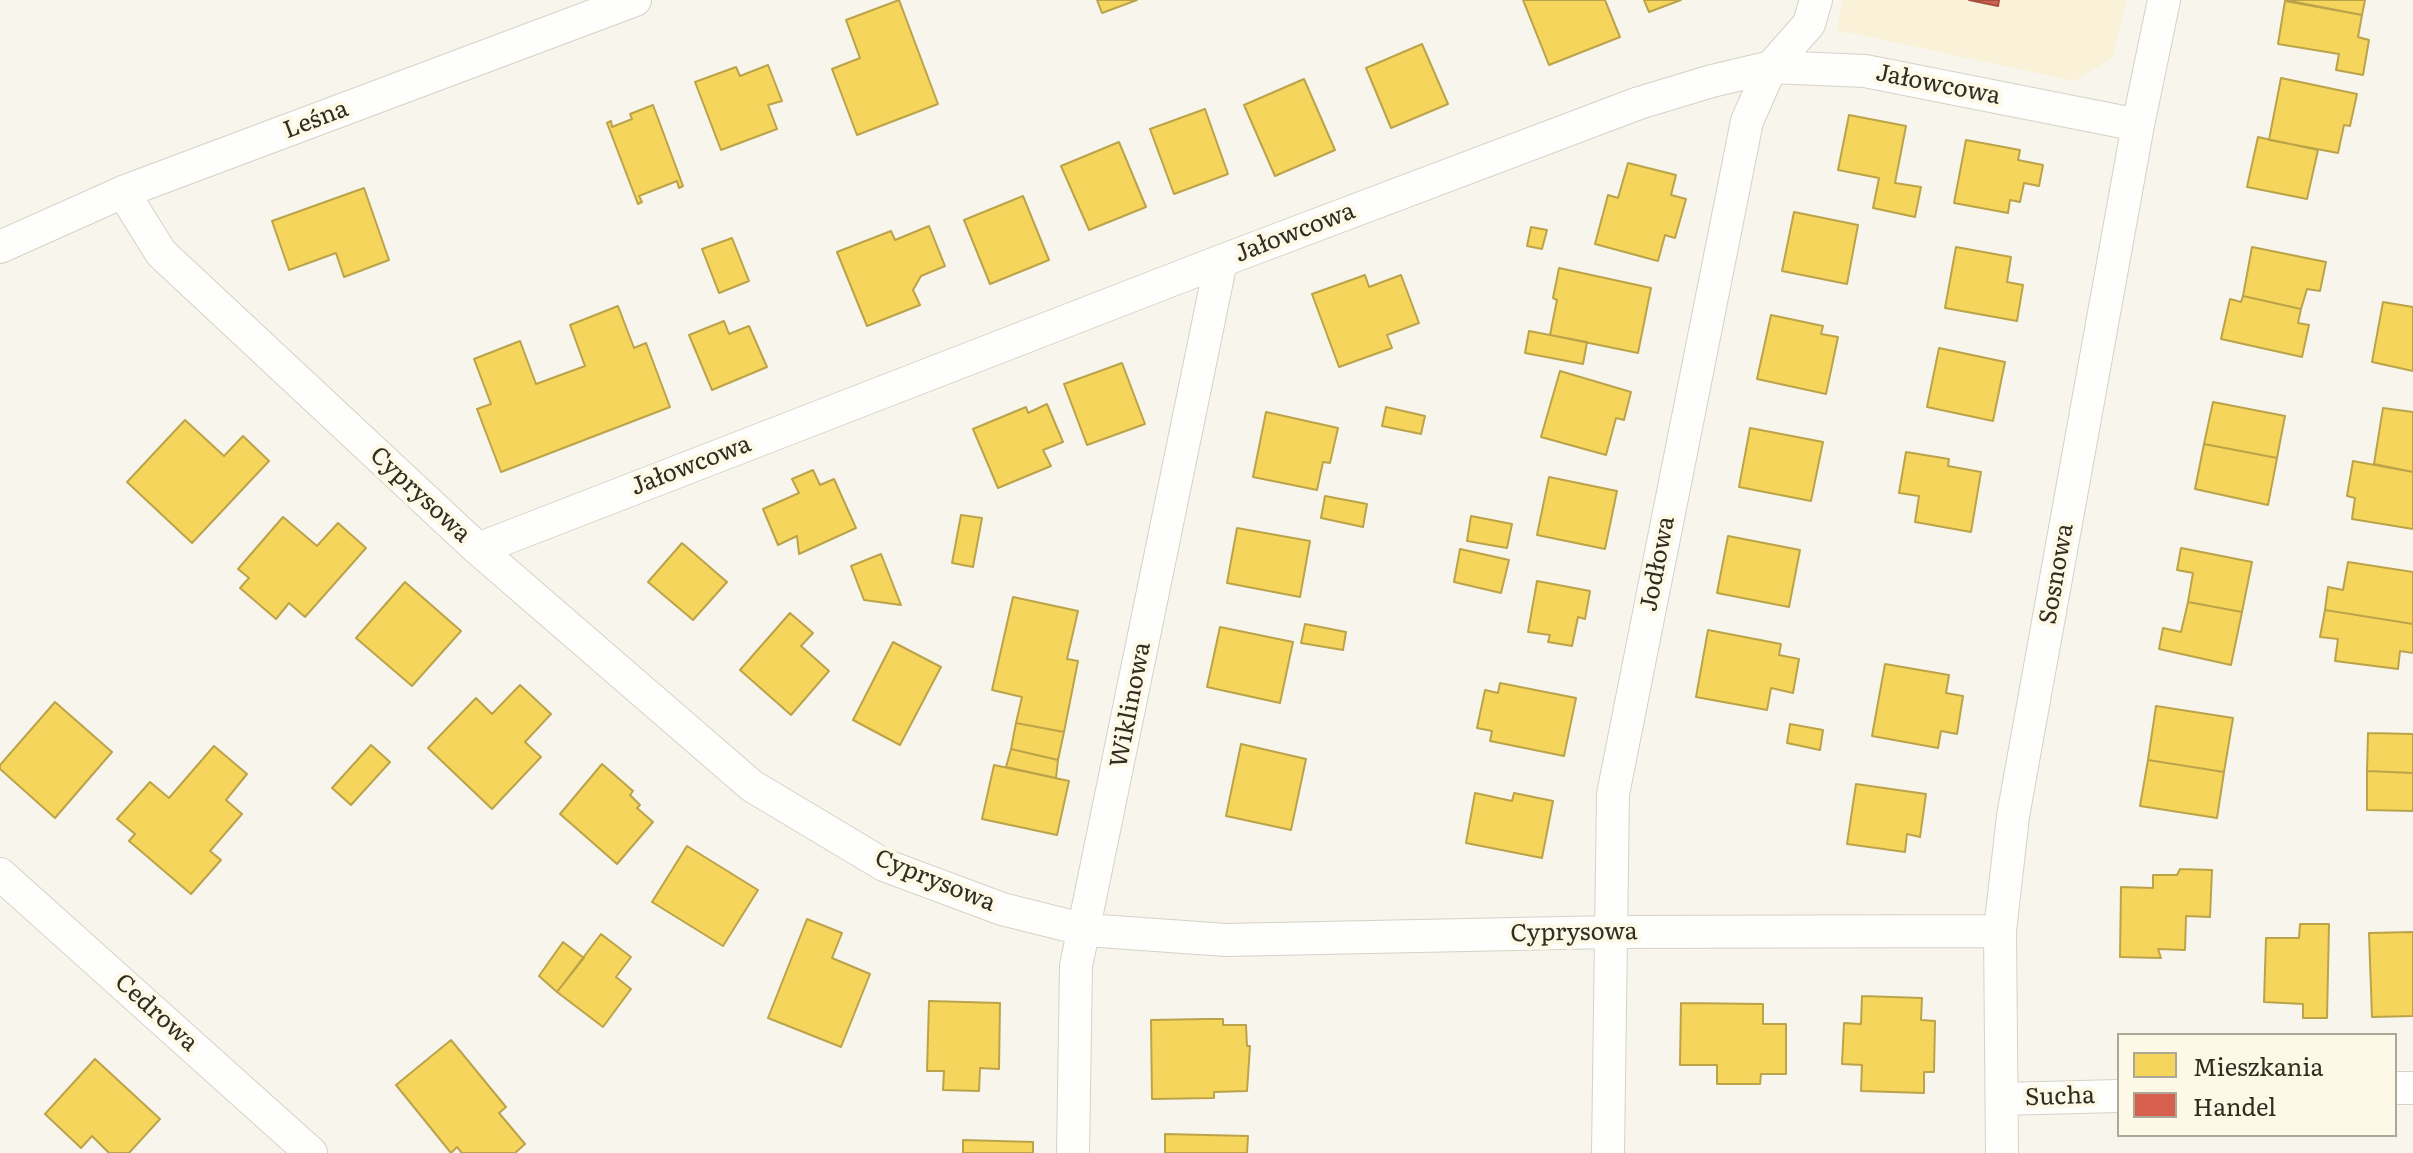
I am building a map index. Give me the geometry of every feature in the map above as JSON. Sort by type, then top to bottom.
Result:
[{"type":"street","name":"Leśna","points":[[0,247],[123,192],[635,0]]},
{"type":"street","name":"Jodłowa","points":[[1608,1153],[1613,794],[1747,121],[1771,67],[1809,24],[1816,0]]},
{"type":"street","name":"Sosnowa","points":[[2002,1153],[2000,931],[2013,816],[2138,125],[2164,0]]},
{"type":"street","name":"Jałowcowa","points":[[478,549],[1221,261],[1639,103],[1712,81],[1771,67],[1865,71],[2138,125]]},
{"type":"street","name":"Cyprysowa","points":[[123,192],[161,253],[478,549],[752,786],[884,865],[1002,909],[1086,930],[1226,940],[1611,932],[2000,931]]},
{"type":"street","name":"Wiklinowa","points":[[1073,1153],[1076,966],[1086,930],[1221,261]]},
{"type":"street","name":"Cedrowa","points":[[0,874],[311,1153]]},
{"type":"street","name":"Sucha","points":[[2002,1099],[2117,1096]]},
{"type":"shaded area","points":[[1843,0],[2127,0],[2112,58],[2074,81],[1837,30]]},
{"type":"building: Mieszkania","points":[[899,0],[938,104],[857,135],[832,69],[860,58],[846,20]]},
{"type":"building: Mieszkania","points":[[1097,0],[1137,0],[1102,13]]},
{"type":"building: Mieszkania","points":[[1523,0],[1605,0],[1620,37],[1549,65]]},
{"type":"building: Mieszkania","points":[[1644,0],[1681,0],[1649,12]]},
{"type":"building: Mieszkania","points":[[2285,0],[2365,0],[2362,15]]},
{"type":"building: Mieszkania","points":[[2285,1],[2362,15],[2358,37],[2369,40],[2363,75],[2336,70],[2339,54],[2278,44]]},
{"type":"building: Mieszkania","points":[[1422,44],[1448,104],[1391,128],[1366,68]]},
{"type":"building: Mieszkania","points":[[768,65],[782,101],[768,105],[777,129],[721,150],[695,82],[736,67],[740,76]]},
{"type":"building: Mieszkania","points":[[2281,78],[2357,94],[2350,126],[2344,125],[2338,153],[2269,140]]},
{"type":"building: Mieszkania","points":[[1304,79],[1335,150],[1275,176],[1244,105]]},
{"type":"building: Mieszkania","points":[[653,105],[683,186],[679,188],[677,181],[639,196],[642,202],[638,204],[607,123],[611,121],[612,127],[632,119],[630,114]]},
{"type":"building: Mieszkania","points":[[1205,109],[1228,174],[1174,194],[1150,129]]},
{"type":"building: Mieszkania","points":[[1849,115],[1906,126],[1895,183],[1921,187],[1915,217],[1873,208],[1879,178],[1838,170]]},
{"type":"building: Mieszkania","points":[[2258,137],[2318,150],[2307,199],[2247,187]]},
{"type":"building: Mieszkania","points":[[1966,140],[2020,150],[2018,160],[2043,165],[2039,186],[2024,183],[2020,202],[2010,200],[2008,213],[1954,203]]},
{"type":"building: Mieszkania","points":[[1119,142],[1146,207],[1089,230],[1061,166]]},
{"type":"building: Mieszkania","points":[[1628,163],[1676,175],[1671,195],[1686,199],[1675,238],[1665,235],[1658,261],[1595,244],[1608,195],[1618,198]]},
{"type":"building: Mieszkania","points":[[364,188],[389,260],[344,277],[336,253],[289,270],[272,221]]},
{"type":"building: Mieszkania","points":[[1023,196],[1049,260],[990,284],[964,220]]},
{"type":"building: Mieszkania","points":[[1794,212],[1858,225],[1847,284],[1782,271]]},
{"type":"building: Mieszkania","points":[[929,226],[945,266],[921,276],[913,290],[920,305],[867,326],[837,252],[891,231],[895,240]]},
{"type":"building: Mieszkania","points":[[1531,227],[1547,230],[1542,249],[1527,246]]},
{"type":"building: Mieszkania","points":[[732,238],[749,281],[719,293],[702,249]]},
{"type":"building: Mieszkania","points":[[1956,247],[2011,257],[2007,282],[2023,285],[2017,321],[1945,308]]},
{"type":"building: Mieszkania","points":[[2252,247],[2326,262],[2320,291],[2307,289],[2301,309],[2243,296]]},
{"type":"building: Mieszkania","points":[[1559,268],[1651,288],[1638,353],[1550,335]]},
{"type":"building: Mieszkania","points":[[1365,275],[1369,287],[1401,275],[1419,323],[1387,335],[1392,348],[1339,367],[1312,294]]},
{"type":"building: Mieszkania","points":[[2243,296],[2301,309],[2298,323],[2309,325],[2302,357],[2221,339],[2230,299],[2241,302]]},
{"type":"building: Mieszkania","points":[[2383,302],[2413,307],[2413,371],[2372,362]]},
{"type":"building: Mieszkania","points":[[618,306],[634,348],[646,343],[670,407],[501,472],[477,409],[491,404],[474,359],[520,341],[536,384],[585,366],[570,325]]},
{"type":"building: Mieszkania","points":[[1771,315],[1823,326],[1821,334],[1838,337],[1826,394],[1757,379]]},
{"type":"building: Mieszkania","points":[[724,321],[729,334],[749,326],[767,367],[712,390],[689,335]]},
{"type":"building: Mieszkania","points":[[1529,331],[1587,342],[1583,364],[1525,353]]},
{"type":"building: Mieszkania","points":[[1939,348],[2005,362],[1993,421],[1927,407]]},
{"type":"building: Mieszkania","points":[[1122,363],[1145,424],[1087,445],[1064,384]]},
{"type":"building: Mieszkania","points":[[1560,371],[1631,392],[1624,420],[1616,418],[1606,455],[1541,437]]},
{"type":"building: Mieszkania","points":[[2213,402],[2285,416],[2277,458],[2204,444]]},
{"type":"building: Mieszkania","points":[[1047,404],[1063,442],[1043,450],[1051,466],[998,488],[973,429],[1026,407],[1028,413]]},
{"type":"building: Mieszkania","points":[[1386,407],[1425,416],[1421,434],[1382,426]]},
{"type":"building: Mieszkania","points":[[2383,408],[2413,412],[2413,472],[2374,464]]},
{"type":"building: Mieszkania","points":[[1266,412],[1338,428],[1330,463],[1323,462],[1317,490],[1253,477]]},
{"type":"building: Mieszkania","points":[[185,420],[224,456],[243,436],[269,461],[192,543],[127,482]]},
{"type":"building: Mieszkania","points":[[1750,428],[1823,442],[1811,501],[1739,487]]},
{"type":"building: Mieszkania","points":[[2204,444],[2277,458],[2268,505],[2195,489]]},
{"type":"building: Mieszkania","points":[[1906,452],[1949,459],[1948,466],[1981,472],[1971,532],[1915,522],[1919,496],[1899,493]]},
{"type":"building: Mieszkania","points":[[2353,461],[2413,472],[2413,529],[2352,519],[2355,498],[2347,496]]},
{"type":"building: Mieszkania","points":[[813,470],[820,485],[834,479],[856,528],[799,554],[797,536],[778,545],[763,509],[799,493],[792,479]]},
{"type":"building: Mieszkania","points":[[1549,477],[1617,491],[1605,549],[1537,535]]},
{"type":"building: Mieszkania","points":[[1325,496],[1367,504],[1363,527],[1321,518]]},
{"type":"building: Mieszkania","points":[[961,515],[982,518],[973,567],[952,563]]},
{"type":"building: Mieszkania","points":[[1471,516],[1512,524],[1507,548],[1467,541]]},
{"type":"building: Mieszkania","points":[[283,517],[317,546],[338,523],[366,548],[305,617],[289,603],[276,619],[240,588],[249,578],[238,569]]},
{"type":"building: Mieszkania","points":[[1237,528],[1310,541],[1300,597],[1227,583]]},
{"type":"building: Mieszkania","points":[[1728,536],[1800,550],[1789,607],[1717,593]]},
{"type":"building: Mieszkania","points":[[682,543],[727,582],[693,620],[648,582]]},
{"type":"building: Mieszkania","points":[[2181,548],[2252,562],[2242,612],[2188,602],[2193,573],[2177,570]]},
{"type":"building: Mieszkania","points":[[1460,549],[1509,560],[1501,593],[1454,582]]},
{"type":"building: Mieszkania","points":[[881,554],[901,605],[864,600],[851,566]]},
{"type":"building: Mieszkania","points":[[2348,562],[2413,572],[2413,624],[2325,610],[2328,587],[2343,590]]},
{"type":"building: Mieszkania","points":[[1537,581],[1590,591],[1585,619],[1578,617],[1572,646],[1548,642],[1550,635],[1528,632]]},
{"type":"building: Mieszkania","points":[[405,582],[461,631],[412,686],[356,638]]},
{"type":"building: Mieszkania","points":[[1013,597],[1078,611],[1067,659],[1078,661],[1064,732],[1016,723],[1022,697],[992,690]]},
{"type":"building: Mieszkania","points":[[2188,602],[2242,612],[2231,665],[2159,649],[2163,628],[2181,632]]},
{"type":"building: Mieszkania","points":[[2325,610],[2413,624],[2413,653],[2400,651],[2398,669],[2335,661],[2338,639],[2320,637]]},
{"type":"building: Mieszkania","points":[[790,613],[813,633],[801,646],[829,671],[791,715],[740,670]]},
{"type":"building: Mieszkania","points":[[1305,624],[1346,632],[1343,650],[1301,643]]},
{"type":"building: Mieszkania","points":[[1220,627],[1293,642],[1280,703],[1207,687]]},
{"type":"building: Mieszkania","points":[[1708,630],[1781,644],[1779,655],[1799,659],[1793,693],[1771,688],[1767,710],[1696,697]]},
{"type":"building: Mieszkania","points":[[893,642],[941,667],[900,745],[853,720]]},
{"type":"building: Mieszkania","points":[[1885,664],[1949,675],[1946,693],[1963,696],[1957,734],[1941,731],[1938,748],[1872,736]]},
{"type":"building: Mieszkania","points":[[1500,683],[1576,698],[1564,756],[1490,741],[1492,731],[1477,728],[1485,690],[1498,693]]},
{"type":"building: Mieszkania","points":[[520,685],[551,714],[525,742],[541,757],[492,809],[428,748],[476,698],[492,714]]},
{"type":"building: Mieszkania","points":[[55,702],[112,752],[55,818],[0,769],[0,765]]},
{"type":"building: Mieszkania","points":[[2156,706],[2233,718],[2224,772],[2148,760]]},
{"type":"building: Mieszkania","points":[[1016,723],[1064,732],[1058,760],[1011,749]]},
{"type":"building: Mieszkania","points":[[1790,724],[1823,730],[1820,750],[1787,743]]},
{"type":"building: Mieszkania","points":[[2368,733],[2413,734],[2413,773],[2367,771]]},
{"type":"building: Mieszkania","points":[[1241,744],[1306,759],[1291,830],[1226,816]]},
{"type":"building: Mieszkania","points":[[371,745],[390,762],[351,805],[332,788]]},
{"type":"building: Mieszkania","points":[[214,746],[247,774],[226,800],[242,814],[210,851],[221,860],[191,894],[129,841],[135,834],[117,819],[150,782],[169,798]]},
{"type":"building: Mieszkania","points":[[1011,749],[1058,760],[1056,778],[1006,767]]},
{"type":"building: Mieszkania","points":[[2148,760],[2224,772],[2217,818],[2140,806]]},
{"type":"building: Mieszkania","points":[[602,764],[633,791],[630,795],[640,805],[637,808],[653,822],[617,864],[560,814]]},
{"type":"building: Mieszkania","points":[[994,765],[1069,781],[1057,835],[982,819]]},
{"type":"building: Mieszkania","points":[[2367,771],[2413,773],[2413,811],[2367,810]]},
{"type":"building: Mieszkania","points":[[1856,784],[1926,794],[1920,837],[1907,834],[1905,852],[1847,844]]},
{"type":"building: Mieszkania","points":[[1475,793],[1512,801],[1514,793],[1553,801],[1542,858],[1466,843]]},
{"type":"building: Mieszkania","points":[[687,846],[758,890],[723,946],[652,902]]},
{"type":"building: Mieszkania","points":[[2180,869],[2212,870],[2210,917],[2186,916],[2185,950],[2158,949],[2161,958],[2120,957],[2121,887],[2153,888],[2153,875],[2177,875]]},
{"type":"building: Mieszkania","points":[[807,919],[842,933],[832,958],[870,974],[841,1047],[768,1018]]},
{"type":"building: Mieszkania","points":[[2300,924],[2329,924],[2327,1018],[2303,1018],[2303,1004],[2264,1002],[2266,938],[2299,938]]},
{"type":"building: Mieszkania","points":[[2413,932],[2413,1016],[2372,1017],[2369,933]]},
{"type":"building: Mieszkania","points":[[601,934],[631,957],[616,977],[631,989],[603,1027],[557,992]]},
{"type":"building: Mieszkania","points":[[563,942],[584,958],[557,992],[539,976]]},
{"type":"building: Mieszkania","points":[[1862,996],[1922,998],[1921,1020],[1935,1021],[1934,1072],[1924,1072],[1924,1093],[1861,1091],[1862,1065],[1842,1064],[1844,1023],[1861,1024]]},
{"type":"building: Mieszkania","points":[[929,1001],[1000,1003],[999,1069],[980,1068],[979,1091],[943,1090],[944,1071],[927,1071]]},
{"type":"building: Mieszkania","points":[[1681,1003],[1763,1004],[1763,1024],[1786,1024],[1786,1074],[1761,1074],[1760,1084],[1717,1084],[1717,1065],[1680,1065]]},
{"type":"building: Mieszkania","points":[[1223,1019],[1223,1025],[1246,1025],[1247,1046],[1250,1046],[1247,1091],[1214,1092],[1214,1098],[1152,1099],[1151,1020]]},
{"type":"building: Mieszkania","points":[[451,1040],[506,1107],[499,1113],[525,1144],[515,1153],[462,1153],[457,1147],[451,1153],[396,1085]]},
{"type":"building: Mieszkania","points":[[95,1059],[160,1119],[129,1153],[109,1153],[92,1136],[81,1148],[45,1114]]},
{"type":"building: Mieszkania","points":[[1165,1134],[1248,1136],[1247,1153],[1165,1153]]},
{"type":"building: Mieszkania","points":[[963,1140],[1033,1142],[1033,1153],[963,1153]]},
{"type":"building: Handel","points":[[1969,0],[1999,0],[1998,6]]}]
